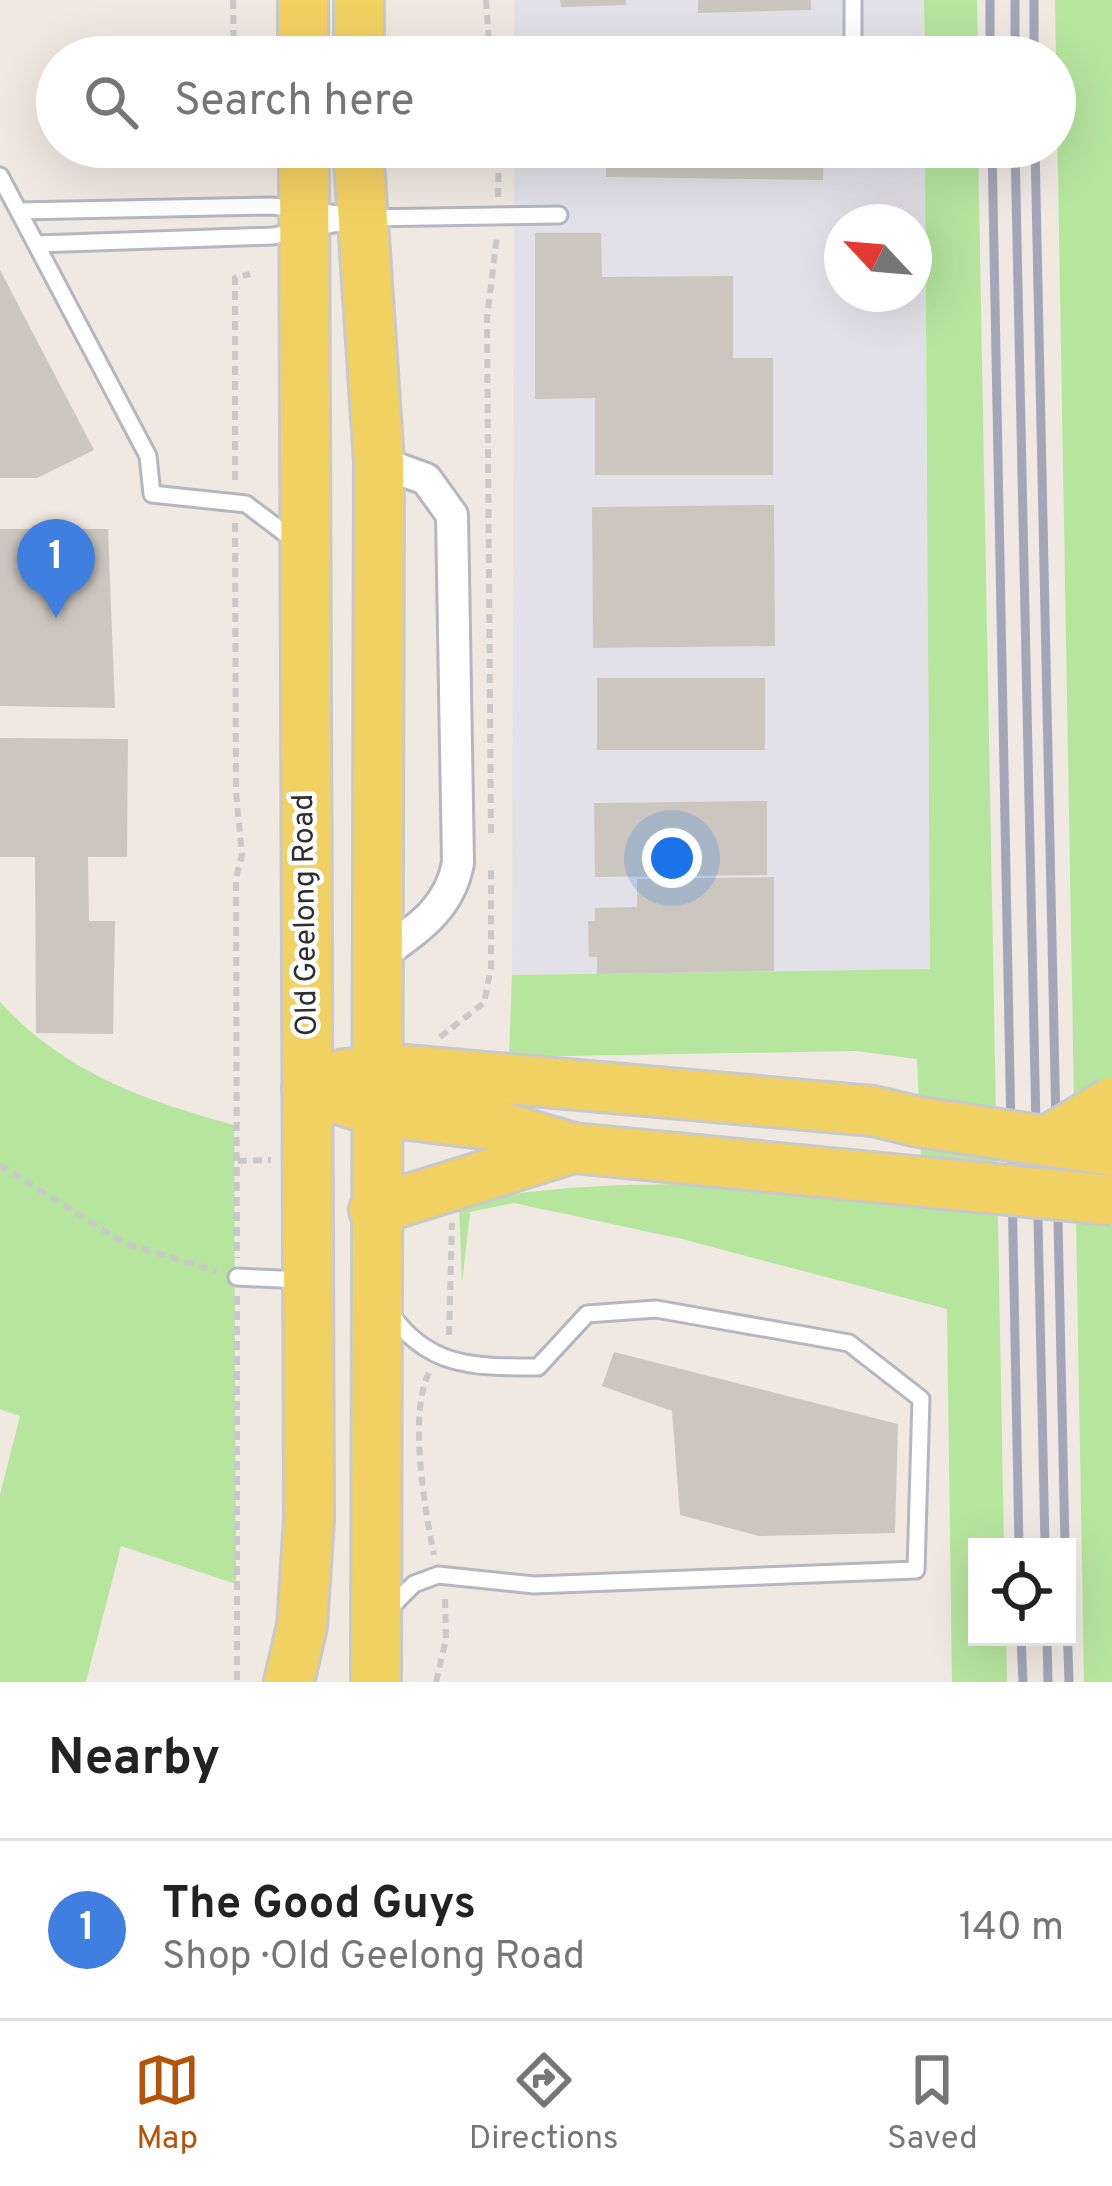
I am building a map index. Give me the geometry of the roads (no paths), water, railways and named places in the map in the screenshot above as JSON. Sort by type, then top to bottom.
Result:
[{"type":"main road","points":[[303,0],[304,36]]},
{"type":"main road","points":[[359,0],[359,36]]},
{"type":"main road","name":"Old Geelong Road","points":[[289,1682],[307,1577],[304,168]]},
{"type":"main road","points":[[360,168],[379,462],[376,1666]]},
{"type":"main road","points":[[307,1089],[873,1111],[919,1123],[1112,1151]]},
{"type":"main road","points":[[376,1090],[574,1148],[1112,1200]]},
{"type":"main road","points":[[1047,1141],[1112,1102]]},
{"type":"main road","points":[[374,1210],[574,1148]]},
{"type":"street","points":[[375,960],[439,911],[452,891],[458,863],[454,528],[436,488],[410,470],[379,462]]},
{"type":"lane","points":[[853,0],[853,36]]},
{"type":"lane","points":[[0,176],[148,456],[152,494],[234,501],[268,516],[302,550]]},
{"type":"lane","points":[[19,211],[305,219],[559,215]]},
{"type":"lane","points":[[37,244],[305,219],[364,218]]},
{"type":"lane","points":[[237,1277],[308,1280]]},
{"type":"lane","points":[[375,1280],[400,1327],[437,1359],[471,1366],[538,1367],[586,1314],[656,1309],[849,1343],[921,1399],[916,1570],[534,1585],[438,1575],[415,1584],[393,1605],[376,1666]]},
{"type":"railway","points":[[990,0],[990,36]]},
{"type":"railway","points":[[1015,0],[1015,36]]},
{"type":"railway","points":[[1034,0],[1034,36]]},
{"type":"railway","points":[[992,168],[1019,1538]]},
{"type":"railway","points":[[1015,168],[1045,1538]]},
{"type":"railway","points":[[1035,168],[1065,1538]]},
{"type":"railway","points":[[1021,1646],[1023,1682]]},
{"type":"railway","points":[[1047,1646],[1048,1682]]},
{"type":"railway","points":[[1068,1646],[1069,1682]]},
{"type":"place","name":"The Good Guys","points":[[56,618]]}]
